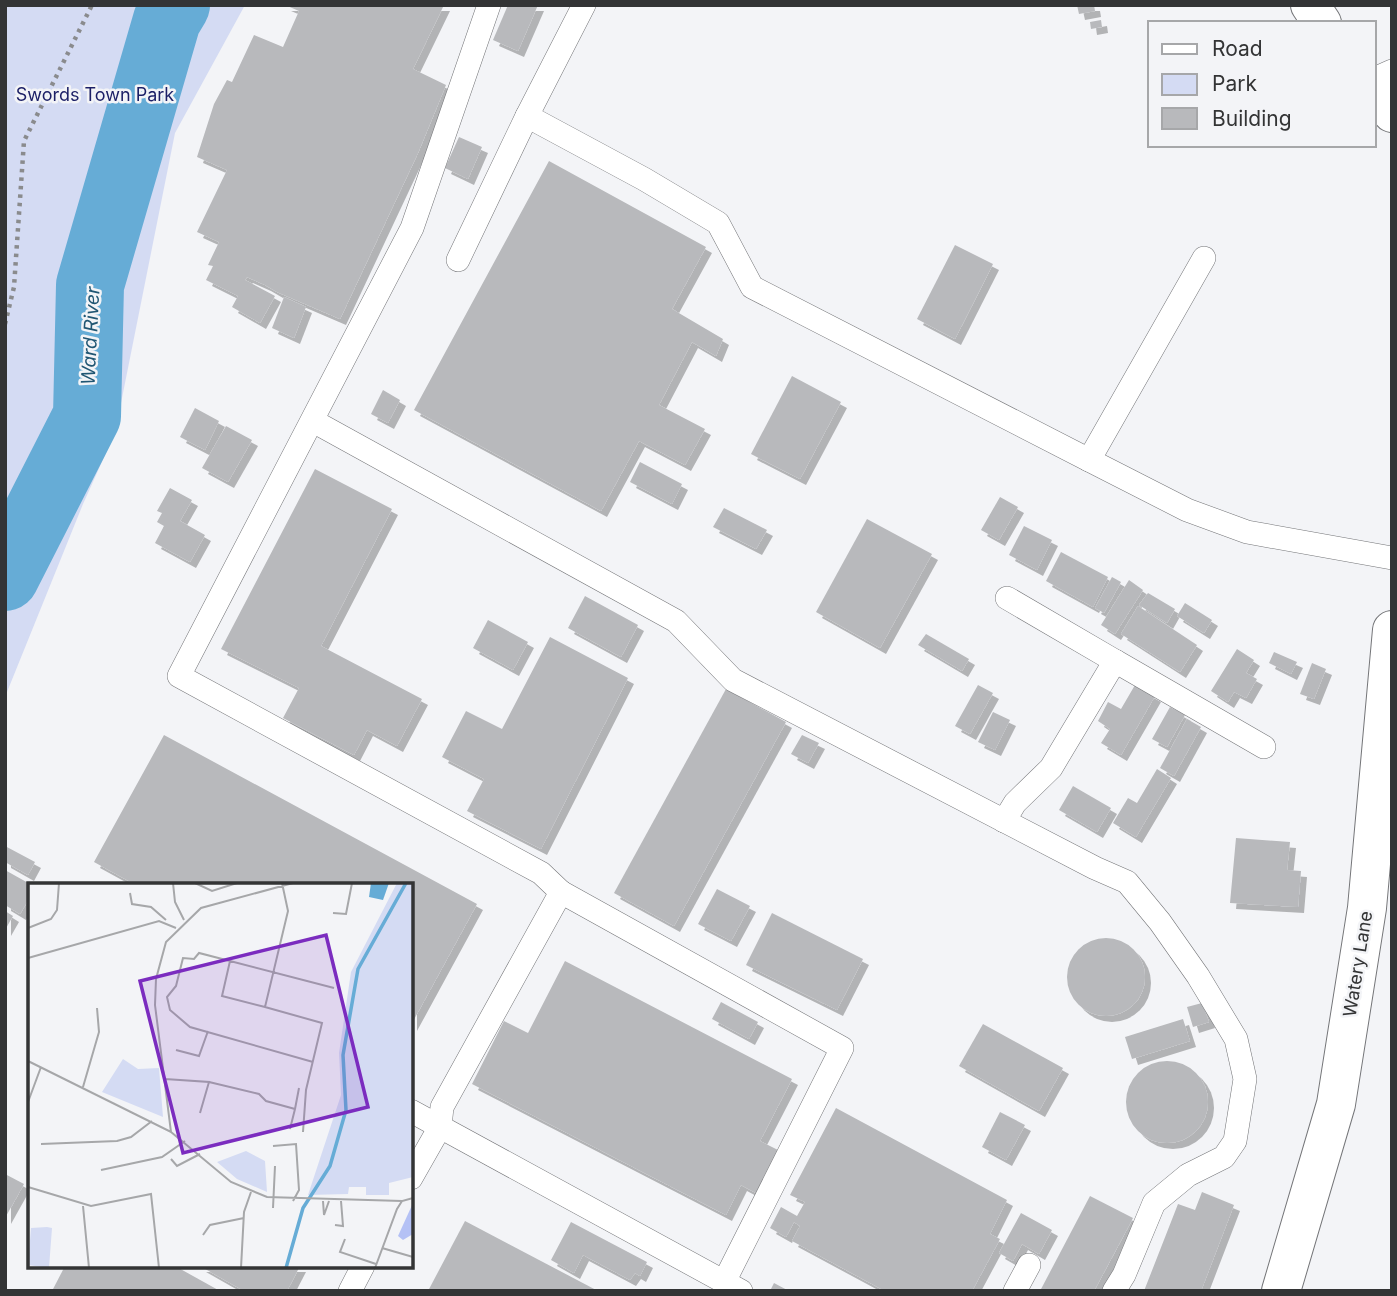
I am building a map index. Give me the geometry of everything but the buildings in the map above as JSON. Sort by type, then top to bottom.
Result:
[{"type":"main road","points":[[1310,5],[1321,21]]},
{"type":"main road","points":[[1376,93],[1392,113]]},
{"type":"main road","name":"Watery Lane","points":[[1281,1291],[1336,1104],[1367,908],[1392,630]]},
{"type":"lane","points":[[413,1112],[732,1286],[842,1048],[561,892],[541,873],[179,676],[412,228],[489,5]]},
{"type":"lane","points":[[458,260],[584,5]]},
{"type":"lane","points":[[1376,78],[1392,71]]},
{"type":"lane","points":[[527,116],[644,179],[718,223],[752,287],[1089,460],[1187,510],[1247,532],[1392,558]]},
{"type":"lane","points":[[1089,460],[1204,258]]},
{"type":"lane","points":[[313,421],[676,621],[733,680],[1127,882],[1183,954],[1236,1039],[1245,1079],[1235,1141],[1224,1157],[1188,1175],[1154,1203],[1124,1275],[1114,1291]]},
{"type":"lane","points":[[1007,598],[1264,747]]},
{"type":"lane","points":[[1004,821],[1015,803],[1051,768],[1115,661]]},
{"type":"lane","points":[[413,1174],[440,1127],[442,1107],[561,892]]},
{"type":"lane","points":[[1015,1291],[1029,1265]]},
{"type":"lane","points":[[350,1291],[362,1268]]},
{"type":"path","points":[[5,324],[14,287],[24,141],[92,5]]},
{"type":"green space","name":"Swords Town Park","points":[[5,5],[245,5],[175,133],[115,433],[83,504],[5,697]]},
{"type":"waterway","name":"Ward River","points":[[5,577],[87,416],[90,285],[167,20],[176,5]]}]
